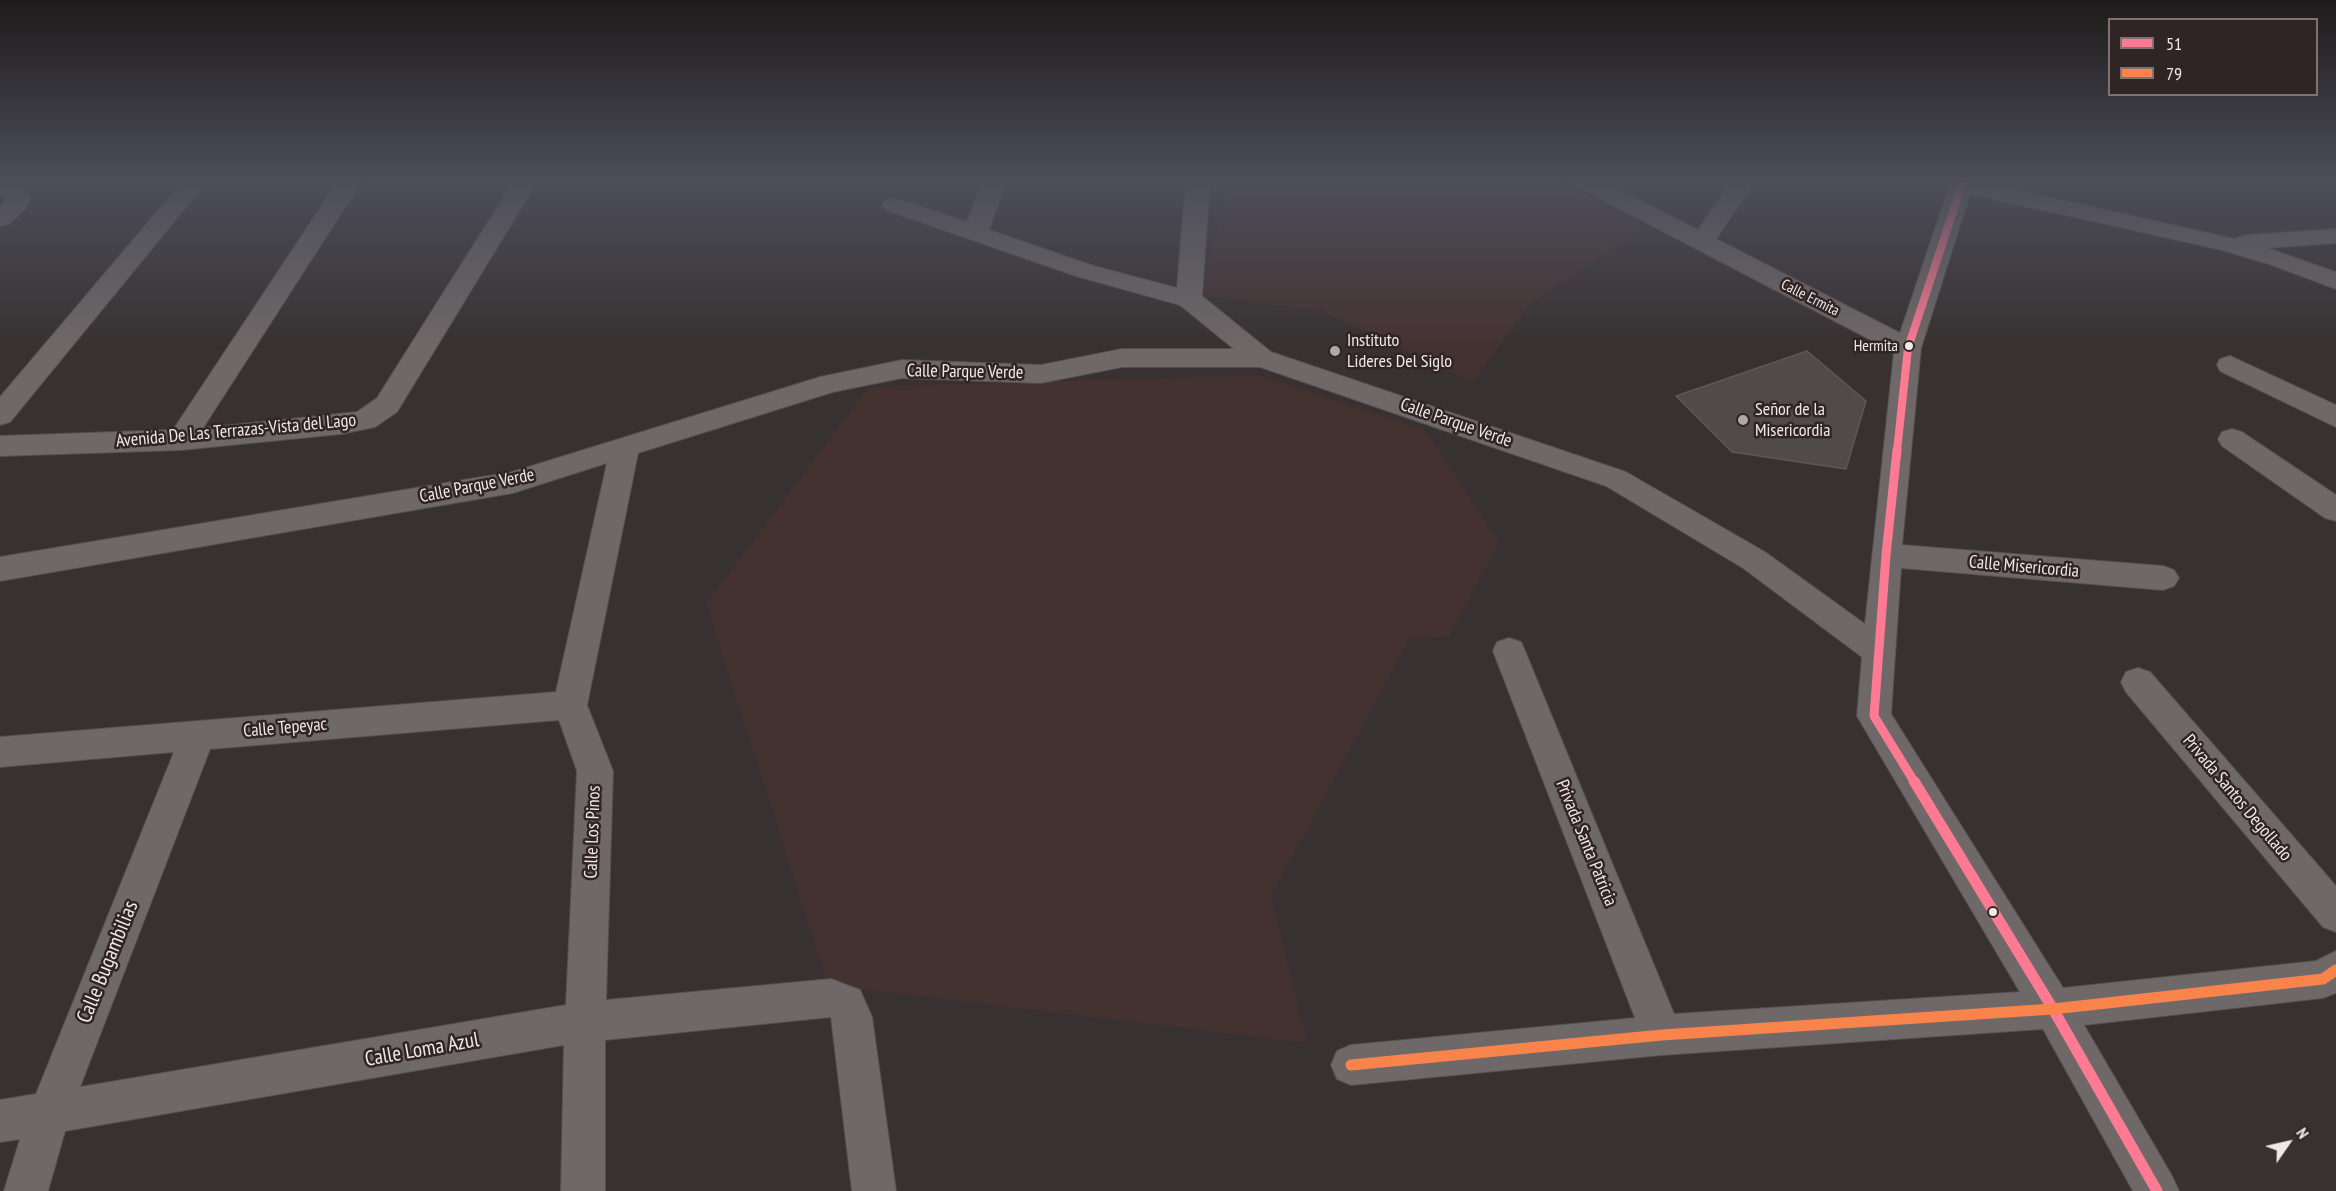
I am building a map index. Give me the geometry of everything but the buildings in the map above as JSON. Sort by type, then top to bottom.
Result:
[{"type":"street","points":[[0,415],[149,237]]},
{"type":"street","points":[[181,440],[314,237]]},
{"type":"street","name":"Avenida De Las Terrazas-Vista del Lago","points":[[0,446],[181,440],[364,420],[387,405],[491,237]]},
{"type":"street","points":[[989,237],[1086,271],[1189,299],[1262,358]]},
{"type":"street","points":[[1189,299],[1194,237]]},
{"type":"street","name":"Calle Ermita","points":[[1692,237],[1908,348]]},
{"type":"street","points":[[1702,242],[1706,237]]},
{"type":"street","points":[[1945,237],[1908,348],[1886,555],[1874,716],[2054,1010],[2157,1191]]},
{"type":"street","points":[[2195,237],[2278,259],[2336,281]]},
{"type":"street","points":[[2223,243],[2327,237]]},
{"type":"street","name":"Calle Parque Verde","points":[[0,569],[513,482],[830,383],[902,369],[1041,374],[1122,358],[1262,358],[1616,479],[1754,560],[1879,652]]},
{"type":"street","points":[[2230,365],[2336,417]]},
{"type":"street","points":[[2232,439],[2336,510]]},
{"type":"street","points":[[570,705],[625,447]]},
{"type":"street","name":"Calle Misericordia","points":[[1886,555],[2163,578]]},
{"type":"street","name":"Privada Santa Patricia","points":[[1509,651],[1662,1035]]},
{"type":"street","name":"Privada Santos Degollado","points":[[2138,682],[2336,915]]},
{"type":"street","name":"Calle Tepeyac","points":[[0,752],[570,705]]},
{"type":"street","name":"Calle Los Pinos","points":[[570,705],[596,771],[585,1022],[583,1191]]},
{"type":"street","name":"Calle Bugambilias","points":[[26,1191],[49,1113],[198,735]]},
{"type":"street","points":[[1351,1065],[1662,1035],[2054,1010],[2332,976]]},
{"type":"street","name":"Calle Loma Azul","points":[[0,1121],[585,1022],[831,998],[846,1004],[852,1017],[874,1191]]},
{"type":"shaded area","points":[[1215,237],[1630,237],[1528,306],[1473,383],[1323,311],[1199,295]]},
{"type":"shaded area","points":[[1258,375],[1425,430],[1499,542],[1450,636],[1410,638],[1271,896],[1307,1043],[828,985],[706,604],[869,387]]},
{"type":"transit line","name":"51","points":[[1945,237],[1908,348],[1886,555],[1874,716],[2053,1009],[2157,1191]]},
{"type":"transit line","name":"79","points":[[1351,1065],[1662,1035],[2053,1009],[2323,979],[2336,970]]},
{"type":"place","name":"Hermita","points":[[1909,346]]},
{"type":"place","name":"Instituto Lideres Del Siglo","points":[[1335,351]]},
{"type":"place","name":"Señor de la Misericordia","points":[[1743,420]]}]
